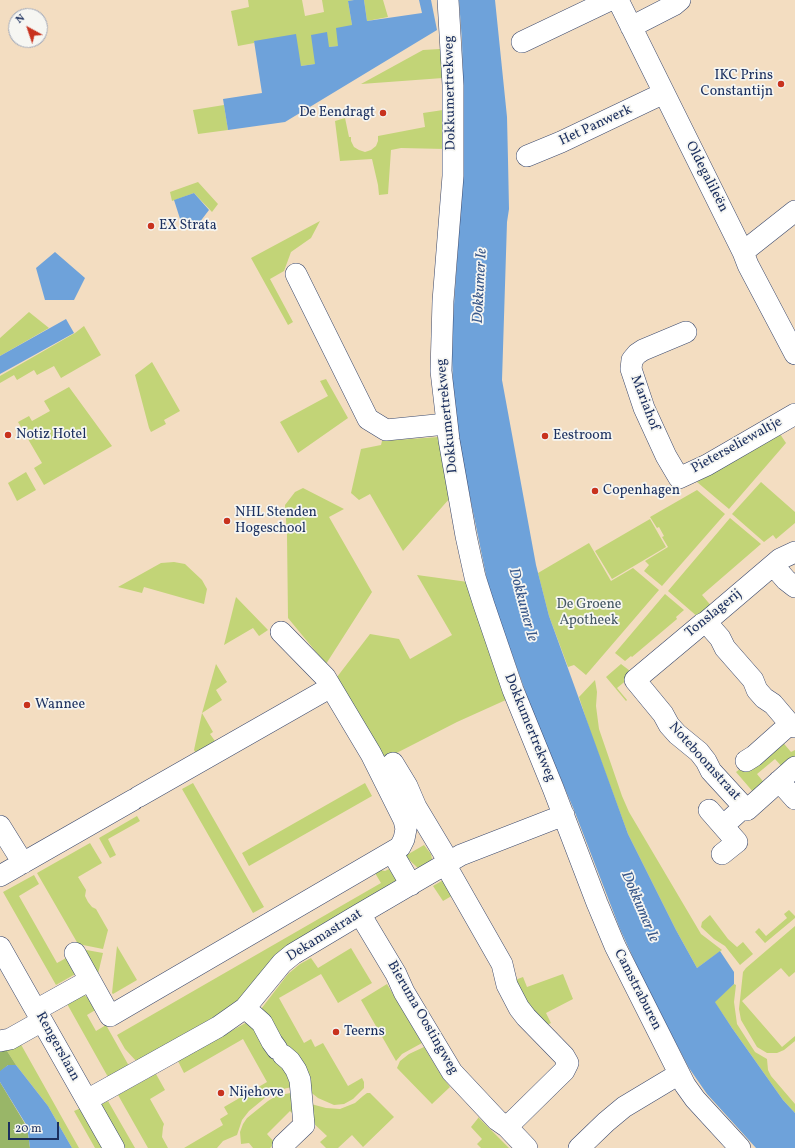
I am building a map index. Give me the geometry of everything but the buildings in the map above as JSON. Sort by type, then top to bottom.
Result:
[{"type":"street","name":"Dokkumertrekweg","points":[[448,0],[453,85],[452,176],[441,334],[442,382],[446,424],[466,536],[484,605],[513,690],[564,815]]},
{"type":"street","points":[[522,42],[610,0]]},
{"type":"street","name":"Oldegalileën","points":[[618,0],[744,252],[748,265],[789,326],[795,354]]},
{"type":"street","points":[[631,27],[674,5],[680,0]]},
{"type":"street","name":"Het Panwerk","points":[[527,156],[561,142],[664,93]]},
{"type":"street","points":[[744,252],[795,211]]},
{"type":"street","points":[[296,274],[368,419],[386,430],[446,424]]},
{"type":"street","name":"Mariahof","points":[[679,478],[666,456],[644,408],[631,369],[632,360],[636,354],[686,332]]},
{"type":"street","name":"Pieterseliewaltje","points":[[679,478],[707,465],[795,414]]},
{"type":"street","name":"Tonslagerij","points":[[635,680],[780,559],[795,552]]},
{"type":"street","points":[[773,565],[795,588]]},
{"type":"street","points":[[706,622],[720,638],[725,648],[753,680],[757,690],[764,698],[773,704],[792,726],[746,761]]},
{"type":"street","points":[[75,953],[110,1016],[400,848],[404,839],[406,828],[404,820],[371,754],[325,677],[281,632]]},
{"type":"street","name":"Noteboomstraat","points":[[635,680],[663,714],[669,725],[677,734],[699,752],[711,771],[744,807]]},
{"type":"street","points":[[0,876],[331,687]]},
{"type":"street","points":[[393,763],[407,786],[416,807],[502,964],[507,985],[520,1008],[526,1017],[564,1056],[568,1063],[564,1071],[507,1127]]},
{"type":"street","points":[[723,826],[744,807],[747,810],[795,767]]},
{"type":"street","points":[[779,781],[795,799]]},
{"type":"street","points":[[709,810],[737,842],[722,854]]},
{"type":"street","name":"Dekamastraat","points":[[87,1100],[218,1027],[245,1008],[282,963],[293,954],[447,863],[472,850],[564,815]]},
{"type":"street","name":"Camstraburen","points":[[564,815],[615,946],[679,1074],[695,1099],[740,1148]]},
{"type":"street","points":[[0,826],[23,863]]},
{"type":"street","points":[[392,852],[411,884]]},
{"type":"street","name":"Bieruma Oostingweg","points":[[360,914],[396,974],[404,992],[452,1072],[497,1120],[507,1127],[527,1148]]},
{"type":"street","name":"Rengerslaan","points":[[0,947],[114,1148]]},
{"type":"street","points":[[0,1041],[10,1039],[39,1015],[90,980]]},
{"type":"street","points":[[245,1008],[262,1023],[272,1042],[290,1061],[300,1080],[304,1125],[283,1145]]},
{"type":"street","points":[[579,1148],[624,1107],[679,1074]]},
{"type":"green space","points":[[248,0],[302,0],[305,16],[324,12],[322,0],[354,0],[348,1],[352,25],[338,46],[329,47],[315,64],[301,66],[254,41],[254,43],[238,46],[231,11],[249,7]]},
{"type":"green space","points":[[364,0],[383,0],[388,17],[367,21]]},
{"type":"green space","points":[[440,49],[442,52],[443,78],[361,84],[423,50]]},
{"type":"green space","points":[[224,105],[228,130],[198,134],[193,110]]},
{"type":"green space","points":[[443,110],[445,149],[401,148],[391,150],[388,194],[379,195],[372,159],[340,161],[335,121],[345,118],[349,137],[351,137],[354,147],[365,152],[376,146],[378,136],[425,127],[423,113]]},
{"type":"green space","points":[[198,182],[218,204],[212,212],[194,193],[172,201],[170,192]]},
{"type":"green space","points":[[320,221],[311,238],[291,252],[284,271],[270,279],[293,322],[288,325],[251,258]]},
{"type":"green space","points":[[29,312],[49,328],[0,356],[0,338]]},
{"type":"green space","points":[[84,326],[101,355],[61,378],[54,366],[37,375],[34,370],[17,380],[14,375],[0,383],[0,376],[75,333]]},
{"type":"green space","points":[[152,362],[180,411],[164,420],[166,424],[151,432],[135,375]]},
{"type":"green space","points":[[326,379],[348,418],[298,453],[280,422],[328,396],[320,381]]},
{"type":"green space","points":[[69,387],[112,446],[44,485],[34,468],[42,463],[18,422],[29,416],[32,421],[50,411],[44,401]]},
{"type":"green space","points":[[780,434],[786,443],[729,509],[697,482]]},
{"type":"green space","points":[[439,437],[450,498],[403,551],[370,494],[359,500],[351,493],[361,449],[381,445],[382,441]]},
{"type":"green space","points":[[26,472],[36,490],[17,501],[8,483]]},
{"type":"green space","points":[[761,482],[795,512],[795,523],[776,539],[773,535],[764,542],[732,514]]},
{"type":"green space","points":[[303,488],[344,509],[329,517],[372,592],[326,664],[288,618],[287,535],[285,505],[295,492]]},
{"type":"green space","points":[[697,490],[725,514],[662,586],[644,571],[649,565],[645,561],[668,547],[662,537],[664,536],[659,527],[657,528],[650,517]]},
{"type":"green space","points":[[730,518],[761,544],[702,595],[713,608],[699,618],[668,591]]},
{"type":"green space","points":[[650,519],[666,547],[612,579],[595,551]]},
{"type":"green space","name":"De Groene Apotheek","points":[[589,543],[611,581],[633,568],[659,590],[586,675],[574,665],[568,667],[549,616],[538,573]]},
{"type":"green space","points":[[174,562],[185,564],[202,580],[207,589],[204,604],[144,587],[142,593],[118,587],[161,563]]},
{"type":"green space","points":[[417,575],[468,582],[508,699],[457,722],[379,762],[337,677],[370,634],[399,639],[410,659],[452,635]]},
{"type":"green space","points":[[665,594],[684,610],[676,617],[677,619],[632,657],[631,656],[625,661],[615,653]]},
{"type":"green space","points":[[236,597],[268,630],[259,636],[253,628],[224,645]]},
{"type":"green space","points":[[216,664],[227,682],[216,690],[222,700],[202,713]]},
{"type":"green space","points":[[621,664],[634,674],[617,688],[627,700],[626,701],[606,677]]},
{"type":"green space","points":[[595,680],[599,729],[629,812],[701,934],[722,950],[697,968],[676,930],[628,834],[590,731],[579,697]]},
{"type":"green space","points":[[202,713],[213,732],[210,734],[215,741],[198,757],[194,750]]},
{"type":"green space","points":[[780,739],[791,752],[795,750],[795,759],[784,769],[775,759],[757,774],[766,785],[754,793],[736,772]]},
{"type":"green space","points":[[193,783],[264,907],[253,913],[182,789]]},
{"type":"green space","points":[[365,783],[372,796],[249,866],[242,853]]},
{"type":"green space","points":[[137,816],[140,821],[108,839],[116,855],[110,858],[99,838]]},
{"type":"green space","points":[[90,843],[102,863],[78,877],[86,890],[85,896],[88,902],[96,909],[108,930],[103,949],[78,944],[37,873]]},
{"type":"green space","points":[[424,845],[431,854],[432,859],[429,865],[420,870],[405,856]]},
{"type":"green space","points":[[389,869],[398,883],[236,1005],[137,1062],[125,1049],[117,1035],[381,883],[375,873],[380,870],[385,871]]},
{"type":"green space","points":[[34,875],[39,884],[19,896],[57,963],[68,957],[77,973],[56,985],[3,892]]},
{"type":"green space","points":[[445,879],[455,894],[443,901],[433,886]]},
{"type":"green space","points":[[789,910],[795,918],[765,943],[755,932],[759,928],[766,936],[787,918],[784,914]]},
{"type":"green space","points":[[710,915],[728,939],[737,947],[743,942],[753,954],[740,965],[725,946],[714,939],[701,927],[702,922]]},
{"type":"green space","points":[[795,926],[795,972],[789,977],[781,968],[742,1001],[782,1047],[795,1036],[795,1041],[784,1050],[777,1053],[767,1053],[757,1047],[741,1020],[739,1009],[743,972]]},
{"type":"green space","points":[[117,946],[137,980],[113,994],[112,993]]},
{"type":"green space","points":[[351,948],[372,983],[338,1003],[321,974],[279,998],[304,1043],[311,1039],[315,1047],[323,1043],[348,1086],[362,1078],[364,1088],[353,1099],[344,1104],[334,1105],[318,1098],[308,1090],[258,1013],[288,974],[300,964],[311,958],[318,968]]},
{"type":"green space","points":[[81,949],[103,953],[97,978]]},
{"type":"green space","points":[[563,974],[573,999],[546,1013],[551,1023],[547,1025],[528,1008],[515,980],[523,977],[527,987]]},
{"type":"green space","points":[[387,984],[422,1043],[402,1054],[396,1061],[361,1000]]},
{"type":"green space","points":[[734,984],[736,985],[734,1002],[737,1024],[755,1052],[767,1059],[768,1070],[771,1076],[795,1104],[795,1113],[783,1100],[714,1001]]},
{"type":"green space","points":[[82,993],[95,1004],[97,1009],[87,1015],[96,1031],[106,1025],[129,1066],[108,1077],[66,1002]]},
{"type":"green space","points":[[249,1021],[286,1069],[292,1087],[283,1089],[266,1097],[249,1111],[242,1120],[237,1135],[223,1141],[217,1148],[184,1148],[223,1125],[220,1119],[228,1114],[224,1107],[267,1082],[243,1039],[184,1073],[178,1061]]},
{"type":"green space","points":[[19,1041],[79,1148],[72,1148],[48,1106],[7,1051],[1,1046]]},
{"type":"green space","points":[[0,1046],[7,1051],[16,1065],[8,1065],[0,1072]]},
{"type":"green space","points":[[424,1047],[450,1087],[432,1104],[397,1068],[400,1061],[409,1054]]},
{"type":"green space","points":[[156,1074],[165,1090],[150,1099],[164,1124],[162,1137],[168,1148],[148,1148],[118,1095]]},
{"type":"green space","points":[[0,1082],[27,1127],[30,1148],[0,1148]]},
{"type":"green space","points":[[295,1092],[294,1115],[290,1111],[267,1134],[275,1143],[270,1148],[253,1148],[249,1143],[241,1144],[240,1132],[247,1118],[276,1096]]},
{"type":"green space","points":[[367,1093],[370,1093],[394,1117],[363,1147],[352,1135],[338,1148],[326,1148],[320,1142],[327,1136],[310,1120],[311,1104],[326,1108],[340,1109],[355,1103]]},
{"type":"green space","points":[[108,1101],[135,1148],[124,1148],[100,1105]]},
{"type":"green space","points":[[81,1108],[104,1148],[95,1148],[74,1111]]},
{"type":"green space","points":[[479,1117],[509,1148],[481,1148],[477,1144],[482,1139],[471,1127]]},
{"type":"water","points":[[364,0],[367,21],[422,13],[419,0],[431,0],[437,30],[285,122],[228,130],[223,99],[262,93],[254,41],[296,34],[301,66],[315,64],[311,35],[327,32],[329,47],[338,46],[336,28],[352,25],[348,1]]},
{"type":"water","name":"Dokkumer Ie","points":[[459,0],[495,0],[507,117],[509,209],[507,222],[502,380],[536,565],[549,616],[628,834],[676,930],[697,968],[720,951],[734,972],[734,984],[715,1002],[783,1100],[795,1113],[795,1148],[756,1148],[707,1094],[689,1068],[646,986],[620,929],[574,810],[533,713],[487,580],[462,458],[453,387],[453,319],[461,203],[464,125],[462,42]]},
{"type":"water","points":[[194,193],[209,210],[196,227],[182,225],[174,200]]},
{"type":"water","points":[[55,252],[85,278],[74,300],[45,300],[36,268]]},
{"type":"water","points":[[66,319],[74,333],[0,374],[0,356]]},
{"type":"water","points":[[8,1065],[16,1065],[48,1106],[72,1148],[30,1148],[27,1126],[0,1082],[0,1071]]},
{"type":"place","name":"IKC Prins Constantijn","points":[[781,84]]},
{"type":"place","name":"De Eendragt","points":[[383,113]]},
{"type":"place","name":"EX Strata","points":[[151,226]]},
{"type":"place","name":"Notiz Hotel","points":[[8,435]]},
{"type":"place","name":"Eestroom","points":[[545,436]]},
{"type":"place","name":"Copenhagen","points":[[595,491]]},
{"type":"place","name":"NHL Stenden Hogeschool","points":[[227,521]]},
{"type":"place","name":"Wannee","points":[[27,705]]},
{"type":"place","name":"Teerns","points":[[336,1032]]},
{"type":"place","name":"Nijehove","points":[[221,1093]]}]
